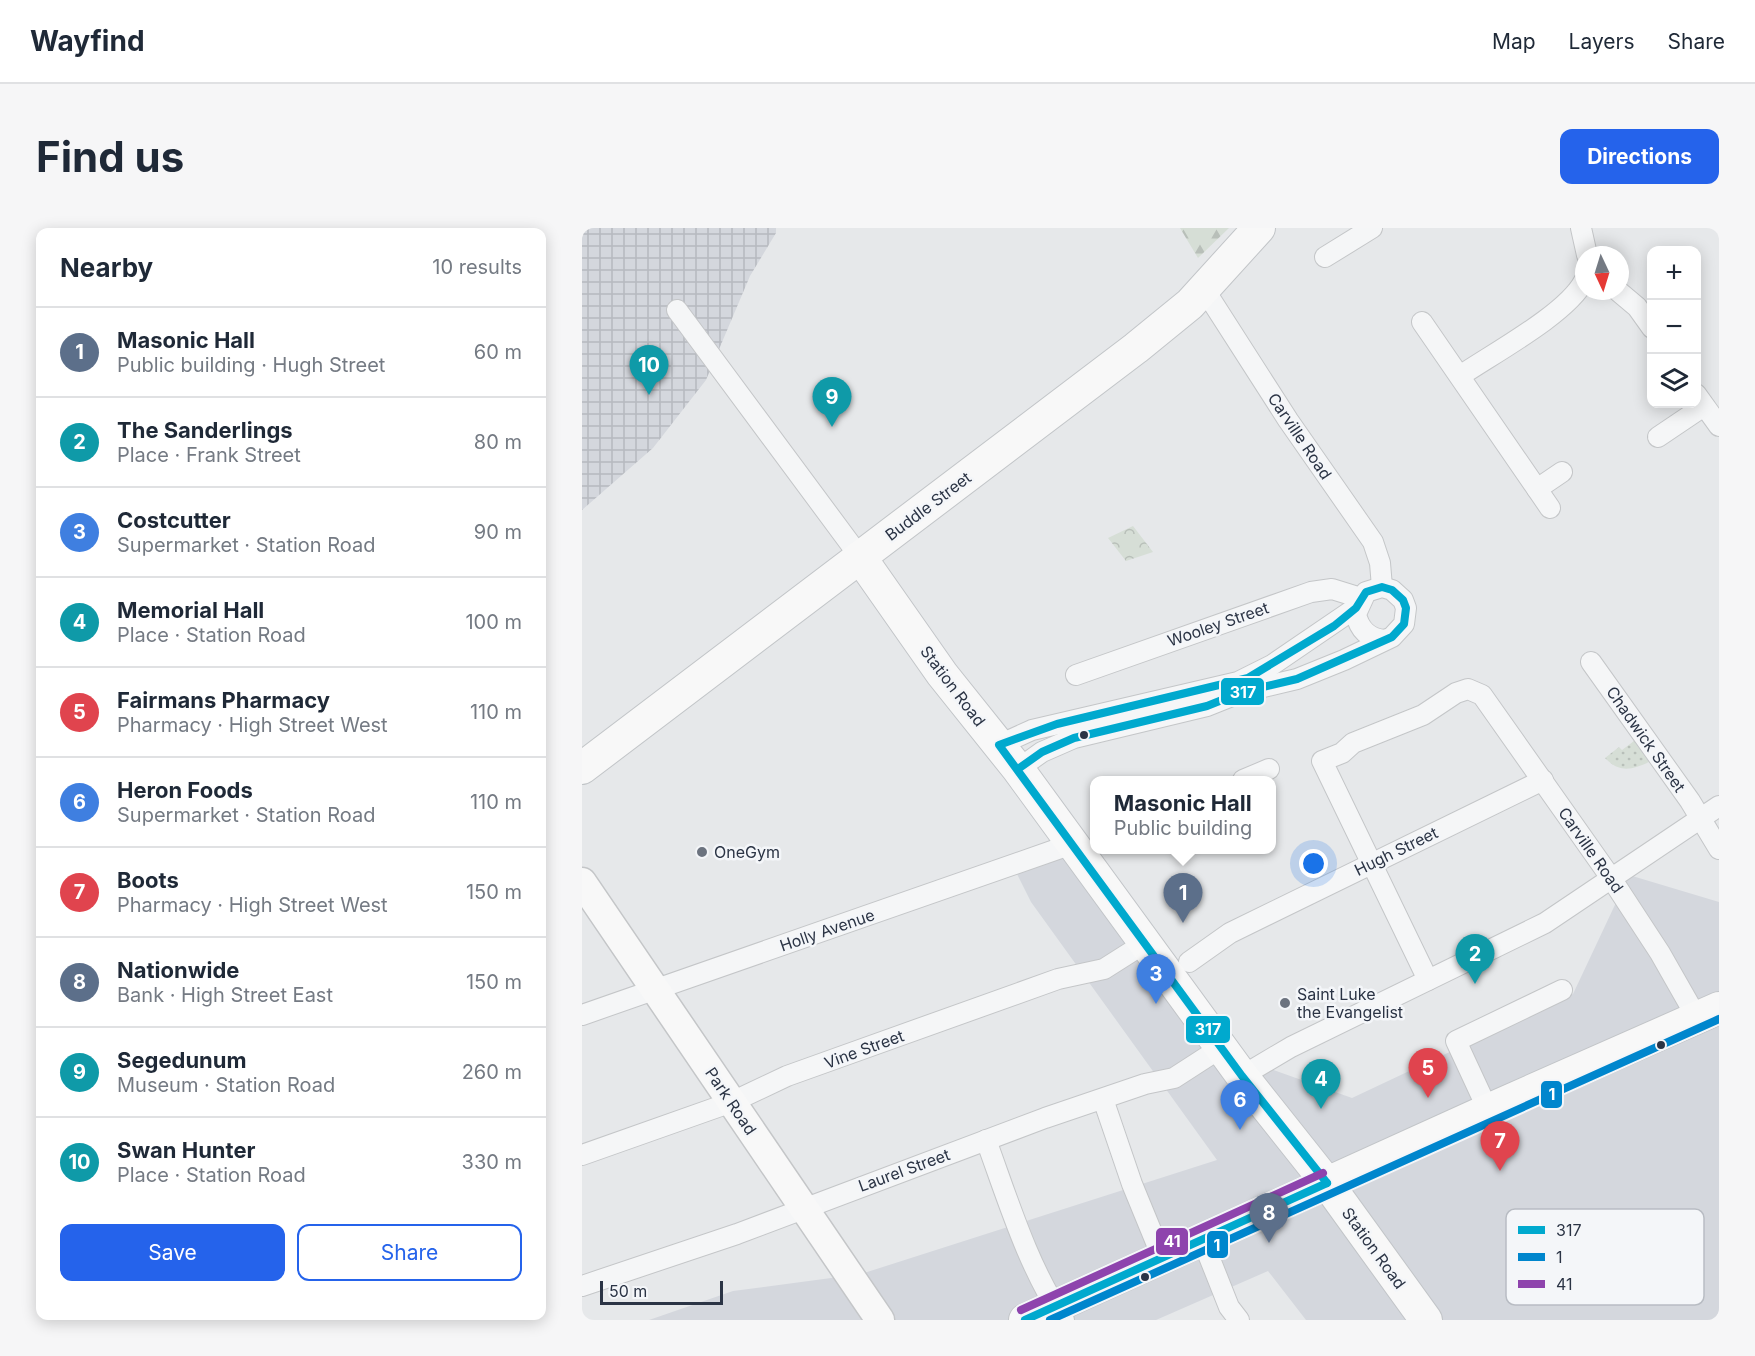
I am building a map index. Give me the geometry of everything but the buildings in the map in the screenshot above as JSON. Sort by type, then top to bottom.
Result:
[{"type":"main road","name":"Buddle Street","points":[[582,768],[1136,348],[1204,289],[1259,228]]},
{"type":"main road","name":"Station Road","points":[[860,557],[942,674],[1082,848],[1145,943],[1242,1076],[1327,1183],[1426,1320]]},
{"type":"main road","points":[[1025,1320],[1059,1313],[1162,1257],[1708,1013]]},
{"type":"street","points":[[1325,257],[1372,228]]},
{"type":"street","points":[[1581,228],[1585,246]]},
{"type":"street","name":"Carville Road","points":[[1204,289],[1288,420],[1373,543],[1380,563],[1382,587]]},
{"type":"street","points":[[1460,376],[1555,312],[1575,294]]},
{"type":"street","points":[[1629,300],[1647,321]]},
{"type":"street","name":"Station Road","points":[[677,310],[860,557]]},
{"type":"street","points":[[1422,322],[1551,507]]},
{"type":"street","points":[[1701,401],[1719,426]]},
{"type":"street","points":[[1658,437],[1691,408]]},
{"type":"street","points":[[1538,489],[1562,472]]},
{"type":"street","points":[[999,745],[1032,730],[1238,682],[1292,652],[1359,602],[1366,592],[1382,587],[1398,594],[1406,608],[1404,624],[1399,631],[1344,660],[1297,679],[1242,692],[1207,705],[1074,738],[1042,752],[1018,769]]},
{"type":"street","name":"Wooley Street","points":[[1076,675],[1311,592],[1332,589],[1359,602]]},
{"type":"street","points":[[1359,602],[1358,622],[1363,630],[1375,639],[1384,640]]},
{"type":"street","name":"Chadwick Street","points":[[1591,662],[1700,818],[1719,849]]},
{"type":"street","name":"Carville Road","points":[[1371,863],[1322,761],[1342,753],[1353,743],[1419,717],[1456,693],[1475,691],[1482,695],[1611,878],[1666,967],[1708,1013]]},
{"type":"street","points":[[1252,776],[1269,769]]},
{"type":"street","name":"Hugh Street","points":[[1189,962],[1230,933],[1543,780]]},
{"type":"street","points":[[1242,1076],[1291,1047],[1545,923],[1719,806]]},
{"type":"street","name":"Holly Avenue","points":[[582,1015],[1082,848]]},
{"type":"street","points":[[1371,863],[1428,980]]},
{"type":"street","name":"Park Road","points":[[582,882],[880,1320]]},
{"type":"street","name":"Vine Street","points":[[582,1155],[732,1102],[777,1080],[1058,979],[1104,969],[1145,943]]},
{"type":"street","points":[[1488,1110],[1456,1041],[1562,990]]},
{"type":"street","name":"Laurel Street","points":[[582,1286],[804,1209],[867,1183],[986,1140],[1103,1099],[1174,1078],[1222,1047]]},
{"type":"street","points":[[1103,1099],[1132,1184],[1162,1257]]},
{"type":"street","points":[[986,1140],[1019,1230],[1059,1313]]},
{"type":"street","points":[[1202,1239],[1234,1313]]},
{"type":"shaded area","points":[[582,228],[776,228],[776,233],[750,276],[706,380],[653,448],[582,510]]},
{"type":"shaded area","points":[[1066,853],[1248,1061],[1352,1098],[1573,994],[1629,875],[1719,902],[1719,1320],[1306,1320],[1268,1271],[1156,1320],[649,1320],[733,1291],[861,1274],[1217,1160],[1031,902],[1016,872]]},
{"type":"green space","points":[[1180,228],[1229,228],[1198,258]]},
{"type":"green space","points":[[1133,526],[1153,552],[1126,561],[1108,538]]},
{"type":"green space","points":[[1634,741],[1649,762],[1626,769],[1615,766],[1605,758],[1619,747],[1622,750]]},
{"type":"transit line","name":"317","points":[[1018,769],[1042,752],[1074,738],[1207,706],[1242,692],[1297,679],[1392,637],[1404,624],[1406,608],[1403,600],[1392,590],[1382,587],[1366,592],[1356,608],[1334,626],[1248,678],[1057,724],[999,745],[1242,1076],[1327,1183]]},
{"type":"transit line","name":"1","points":[[1050,1320],[1719,1019]]},
{"type":"transit line","name":"41","points":[[1021,1310],[1323,1173]]},
{"type":"transit line","name":"317","points":[[1025,1320],[1327,1183]]},
{"type":"place","name":"Swan Hunter","points":[[649,395]]},
{"type":"place","name":"Segedunum","points":[[832,427]]},
{"type":"place","name":"OneGym","points":[[702,852]]},
{"type":"place","name":"Masonic Hall","points":[[1183,923]]},
{"type":"place","name":"The Sanderlings","points":[[1475,984]]},
{"type":"place","name":"Saint Luke the Evangelist","points":[[1285,1003]]},
{"type":"place","name":"Costcutter","points":[[1156,1004]]},
{"type":"place","name":"Fairmans Pharmacy","points":[[1428,1098]]},
{"type":"place","name":"Memorial Hall","points":[[1321,1109]]},
{"type":"place","name":"Heron Foods","points":[[1240,1130]]},
{"type":"place","name":"Boots","points":[[1500,1171]]},
{"type":"place","name":"Nationwide","points":[[1269,1243]]}]
